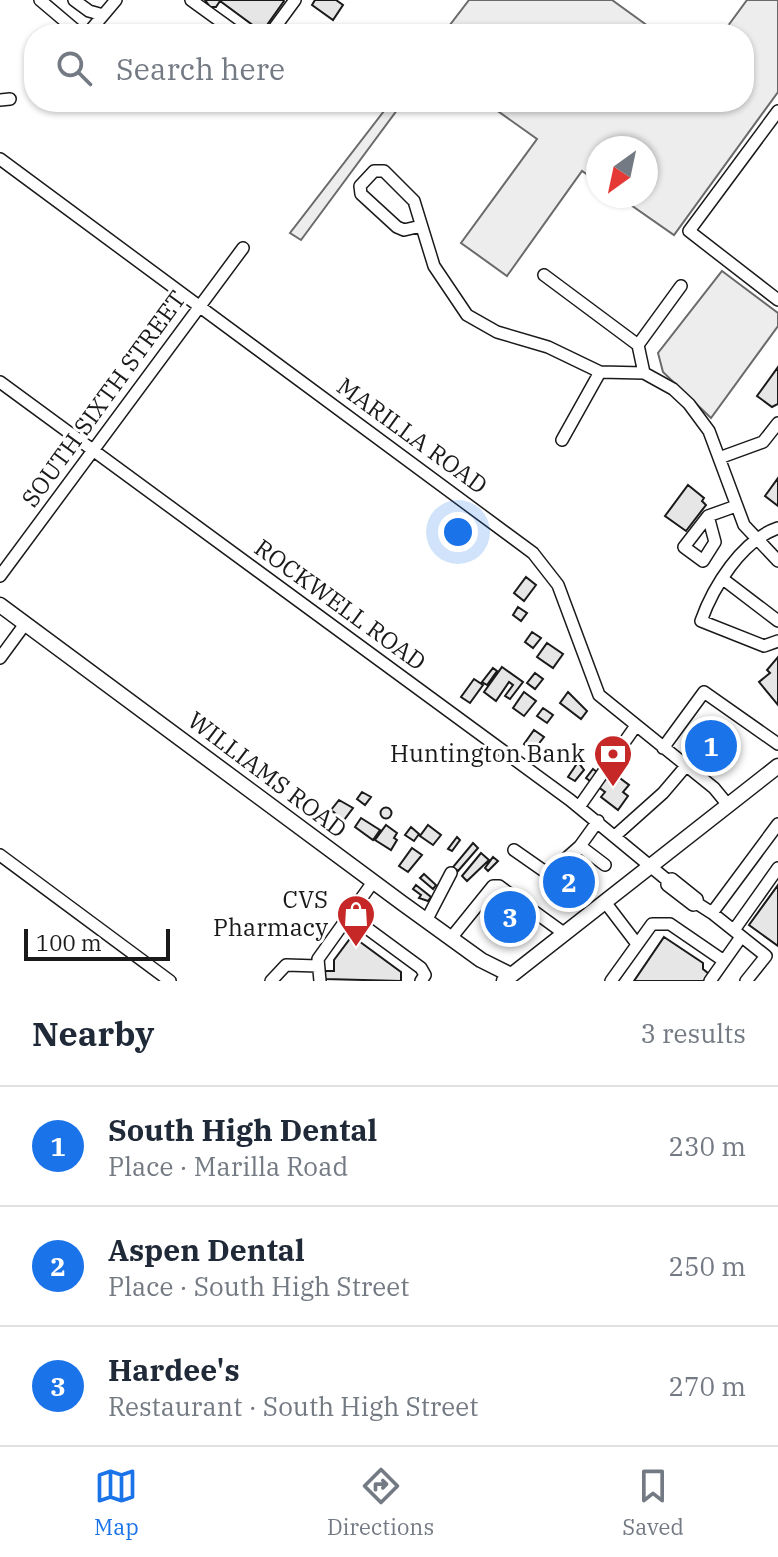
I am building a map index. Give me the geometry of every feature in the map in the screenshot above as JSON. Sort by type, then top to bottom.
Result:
[{"type":"main road","name":"WILLIAMS ROAD","points":[[0,605],[426,921],[513,979]]},
{"type":"main road","points":[[513,979],[605,902],[775,772]]},
{"type":"street","points":[[40,0],[65,24]]},
{"type":"street","points":[[74,0],[89,11],[103,15]]},
{"type":"street","points":[[96,24],[116,0]]},
{"type":"street","points":[[191,0],[224,24]]},
{"type":"street","points":[[277,24],[295,0]]},
{"type":"street","points":[[778,111],[689,231],[778,300]]},
{"type":"street","name":"MARILLA ROAD","points":[[0,159],[533,553],[558,585],[599,695],[686,766],[728,805]]},
{"type":"street","points":[[421,226],[404,230],[397,227],[361,194],[360,186],[374,171],[384,171],[414,201],[434,266],[467,315],[497,332],[548,347],[600,372],[644,373],[673,389],[702,418],[736,506],[755,541],[778,561]]},
{"type":"street","name":"SOUTH SIXTH STREET","points":[[0,576],[243,248]]},
{"type":"street","points":[[544,275],[638,345],[644,373]]},
{"type":"street","points":[[638,345],[681,286]]},
{"type":"street","points":[[562,440],[600,372]]},
{"type":"street","name":"ROCKWELL ROAD","points":[[0,382],[598,821],[652,865],[667,880],[667,885],[693,905],[698,904],[712,913],[778,964]]},
{"type":"street","points":[[719,458],[763,442],[778,423]]},
{"type":"street","points":[[708,516],[736,506]]},
{"type":"street","points":[[778,528],[755,541],[723,579],[701,621],[764,646],[778,641]]},
{"type":"street","points":[[723,579],[778,621]]},
{"type":"street","points":[[0,658],[25,624]]},
{"type":"street","points":[[663,748],[704,692],[778,744]]},
{"type":"street","points":[[579,807],[635,727]]},
{"type":"street","points":[[616,835],[663,793],[686,766]]},
{"type":"street","points":[[514,850],[544,871],[553,870],[580,846],[598,821]]},
{"type":"street","points":[[712,913],[778,824]]},
{"type":"street","points":[[580,846],[605,865]]},
{"type":"street","points":[[0,855],[170,981]]},
{"type":"street","points":[[710,981],[778,868]]},
{"type":"street","points":[[426,921],[451,873]]},
{"type":"street","points":[[320,981],[318,959],[373,882]]},
{"type":"street","points":[[451,938],[493,886],[499,886],[565,934]]},
{"type":"street","points":[[605,902],[637,944]]},
{"type":"street","points":[[349,915],[421,968],[425,975],[421,981]]},
{"type":"street","points":[[611,981],[652,924],[670,924],[724,961]]},
{"type":"street","points":[[746,981],[766,956]]},
{"type":"street","points":[[276,980],[286,965],[318,966]]},
{"type":"shaded area","points":[[469,0],[612,0],[645,24],[451,24]]},
{"type":"shaded area","points":[[747,0],[778,0],[778,92],[674,235],[635,208],[658,208],[658,136],[586,136],[586,174],[582,171],[507,276],[461,243],[537,139],[499,112],[754,112],[754,24],[729,24]]},
{"type":"shaded area","points":[[383,112],[396,112],[301,240],[290,233]]},
{"type":"shaded area","points":[[722,271],[778,313],[778,326],[711,418],[663,372],[658,353]]},
{"type":"building","points":[[205,0],[284,1],[268,24],[251,24],[220,1],[216,7],[210,7]]},
{"type":"building","points":[[315,0],[336,0],[343,5],[333,20],[312,5]]},
{"type":"building","points":[[778,367],[778,404],[772,407],[757,396]]},
{"type":"building","points":[[778,478],[778,506],[765,496]]},
{"type":"building","points":[[688,485],[704,498],[702,501],[706,505],[686,531],[665,516]]},
{"type":"building","points":[[526,577],[536,585],[524,601],[514,593]]},
{"type":"building","points":[[518,607],[527,613],[521,621],[513,615]]},
{"type":"building","points":[[532,632],[541,638],[533,648],[525,642]]},
{"type":"building","points":[[547,643],[563,654],[553,668],[537,657]]},
{"type":"building","points":[[778,657],[778,705],[759,682],[770,673],[767,670]]},
{"type":"building","points":[[502,667],[523,682],[510,699],[505,696],[513,685],[509,682],[496,701],[484,692]]},
{"type":"building","points":[[493,668],[497,671],[487,685],[482,682]]},
{"type":"building","points":[[535,673],[543,679],[535,689],[527,683]]},
{"type":"building","points":[[474,679],[483,685],[470,703],[461,697]]},
{"type":"building","points":[[524,692],[536,701],[524,716],[513,708]]},
{"type":"building","points":[[568,692],[587,711],[581,719],[560,703]]},
{"type":"building","points":[[543,708],[553,715],[547,723],[537,716]]},
{"type":"building","points":[[703,724],[730,743],[719,763],[690,743]]},
{"type":"building","points":[[534,730],[544,737],[533,751],[524,744]]},
{"type":"building","points":[[578,762],[584,770],[575,781],[568,777]]},
{"type":"building","name":"Huntington Bank","points":[[593,769],[612,783],[617,776],[629,785],[623,792],[628,796],[618,810],[601,797],[605,792],[586,778]]},
{"type":"building","points":[[362,792],[371,797],[365,805],[357,799]]},
{"type":"building","points":[[339,800],[353,808],[344,820],[331,810]]},
{"type":"building","points":[[386,807],[392,813],[386,819],[380,813]]},
{"type":"building","points":[[361,818],[380,830],[373,840],[355,827]]},
{"type":"building","points":[[386,825],[397,833],[391,850],[375,840]]},
{"type":"building","points":[[428,825],[441,835],[433,845],[420,836]]},
{"type":"building","points":[[411,827],[419,834],[414,841],[405,835]]},
{"type":"building","points":[[457,837],[460,840],[452,851],[448,849]]},
{"type":"building","points":[[473,843],[478,848],[458,871],[453,867]]},
{"type":"building","points":[[412,848],[422,855],[408,872],[399,866]]},
{"type":"building","points":[[481,853],[489,860],[467,881],[462,876]]},
{"type":"building","points":[[493,857],[498,861],[488,871],[485,868]]},
{"type":"building","points":[[576,860],[592,880],[563,903],[547,884]]},
{"type":"building","points":[[424,874],[436,885],[433,889],[420,878]]},
{"type":"building","points":[[416,885],[431,897],[428,901],[419,898],[421,895],[413,889]]},
{"type":"building","points":[[778,885],[778,946],[749,925]]},
{"type":"building","points":[[504,904],[527,919],[516,933],[494,919],[492,913],[498,905],[502,908]]},
{"type":"building","name":"CVS Pharmacy","points":[[352,936],[401,972],[401,981],[325,979],[325,971],[334,971],[334,960]]},
{"type":"building","points":[[664,937],[703,963],[703,969],[709,974],[704,981],[634,981]]},
{"type":"place","name":"South High Dental","points":[[711,746]]},
{"type":"place","name":"Huntington Bank","points":[[613,788]]},
{"type":"place","name":"Aspen Dental","points":[[569,882]]},
{"type":"place","name":"Hardee's","points":[[510,917]]},
{"type":"place","name":"CVS Pharmacy","points":[[356,948]]}]
